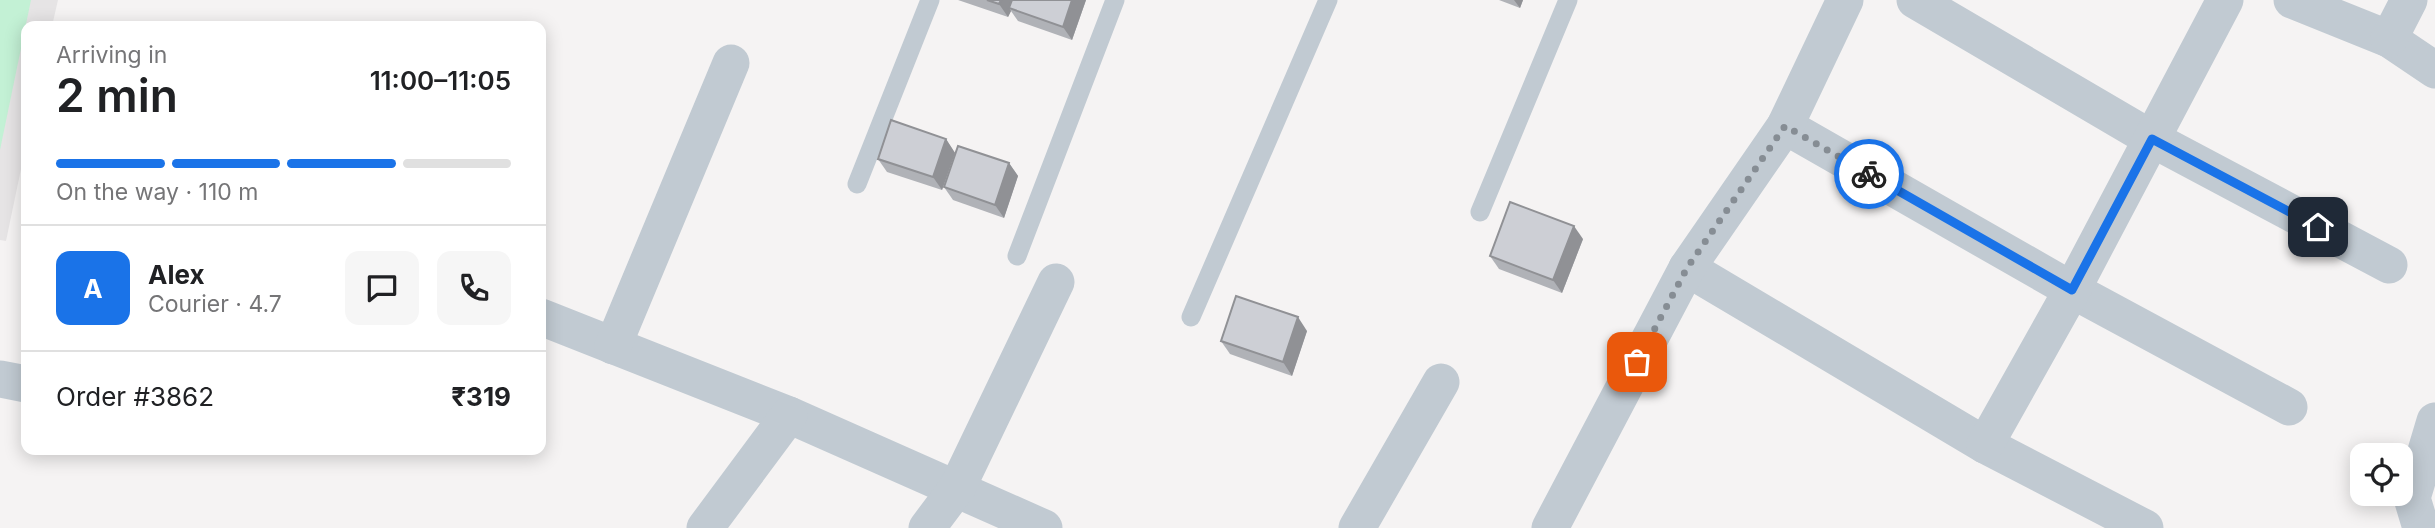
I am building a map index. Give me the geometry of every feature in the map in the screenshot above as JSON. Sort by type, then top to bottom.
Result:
[{"type":"street","points":[[1549,528],[1687,268],[1785,126],[1845,0]]},
{"type":"street","points":[[1915,0],[2152,139],[2389,265]]},
{"type":"street","points":[[1985,445],[2072,290],[2225,0]]},
{"type":"street","points":[[2292,0],[2389,39],[2435,70]]},
{"type":"street","points":[[2389,39],[2409,0]]},
{"type":"street","points":[[613,346],[731,63]]},
{"type":"street","points":[[1785,126],[2072,290],[2289,407]]},
{"type":"street","points":[[1687,268],[1985,445],[2144,528]]},
{"type":"street","points":[[927,528],[957,488],[1056,282]]},
{"type":"street","points":[[546,319],[789,415],[1044,528]]},
{"type":"street","points":[[0,379],[21,383]]},
{"type":"street","points":[[1357,528],[1441,382]]},
{"type":"street","points":[[705,528],[789,415]]},
{"type":"street","points":[[2421,528],[2412,498],[2435,421]]},
{"type":"lane","points":[[857,184],[930,0]]},
{"type":"lane","points":[[1017,257],[1115,0]]},
{"type":"lane","points":[[1191,317],[1328,0]]},
{"type":"lane","points":[[1480,212],[1568,0]]},
{"type":"shaded area","points":[[0,0],[58,0],[53,21],[21,21],[21,169],[6,241],[0,240]]},
{"type":"green space","points":[[0,0],[31,0],[27,21],[21,21],[21,48],[0,150]]},
{"type":"building","points":[[1012,0],[1072,0],[1063,27],[1009,8]]},
{"type":"building","points":[[891,120],[946,139],[933,177],[878,159]]},
{"type":"building","points":[[958,146],[1009,163],[995,205],[944,187]]},
{"type":"building","points":[[1510,202],[1574,226],[1553,280],[1490,256]]},
{"type":"building","points":[[1236,296],[1298,317],[1283,362],[1221,341]]},
{"type":"way so far","points":[[1637,362],[1687,268],[1785,126],[1869,174]]},
{"type":"route","points":[[1869,174],[2072,290],[2152,139],[2318,227]]}]
